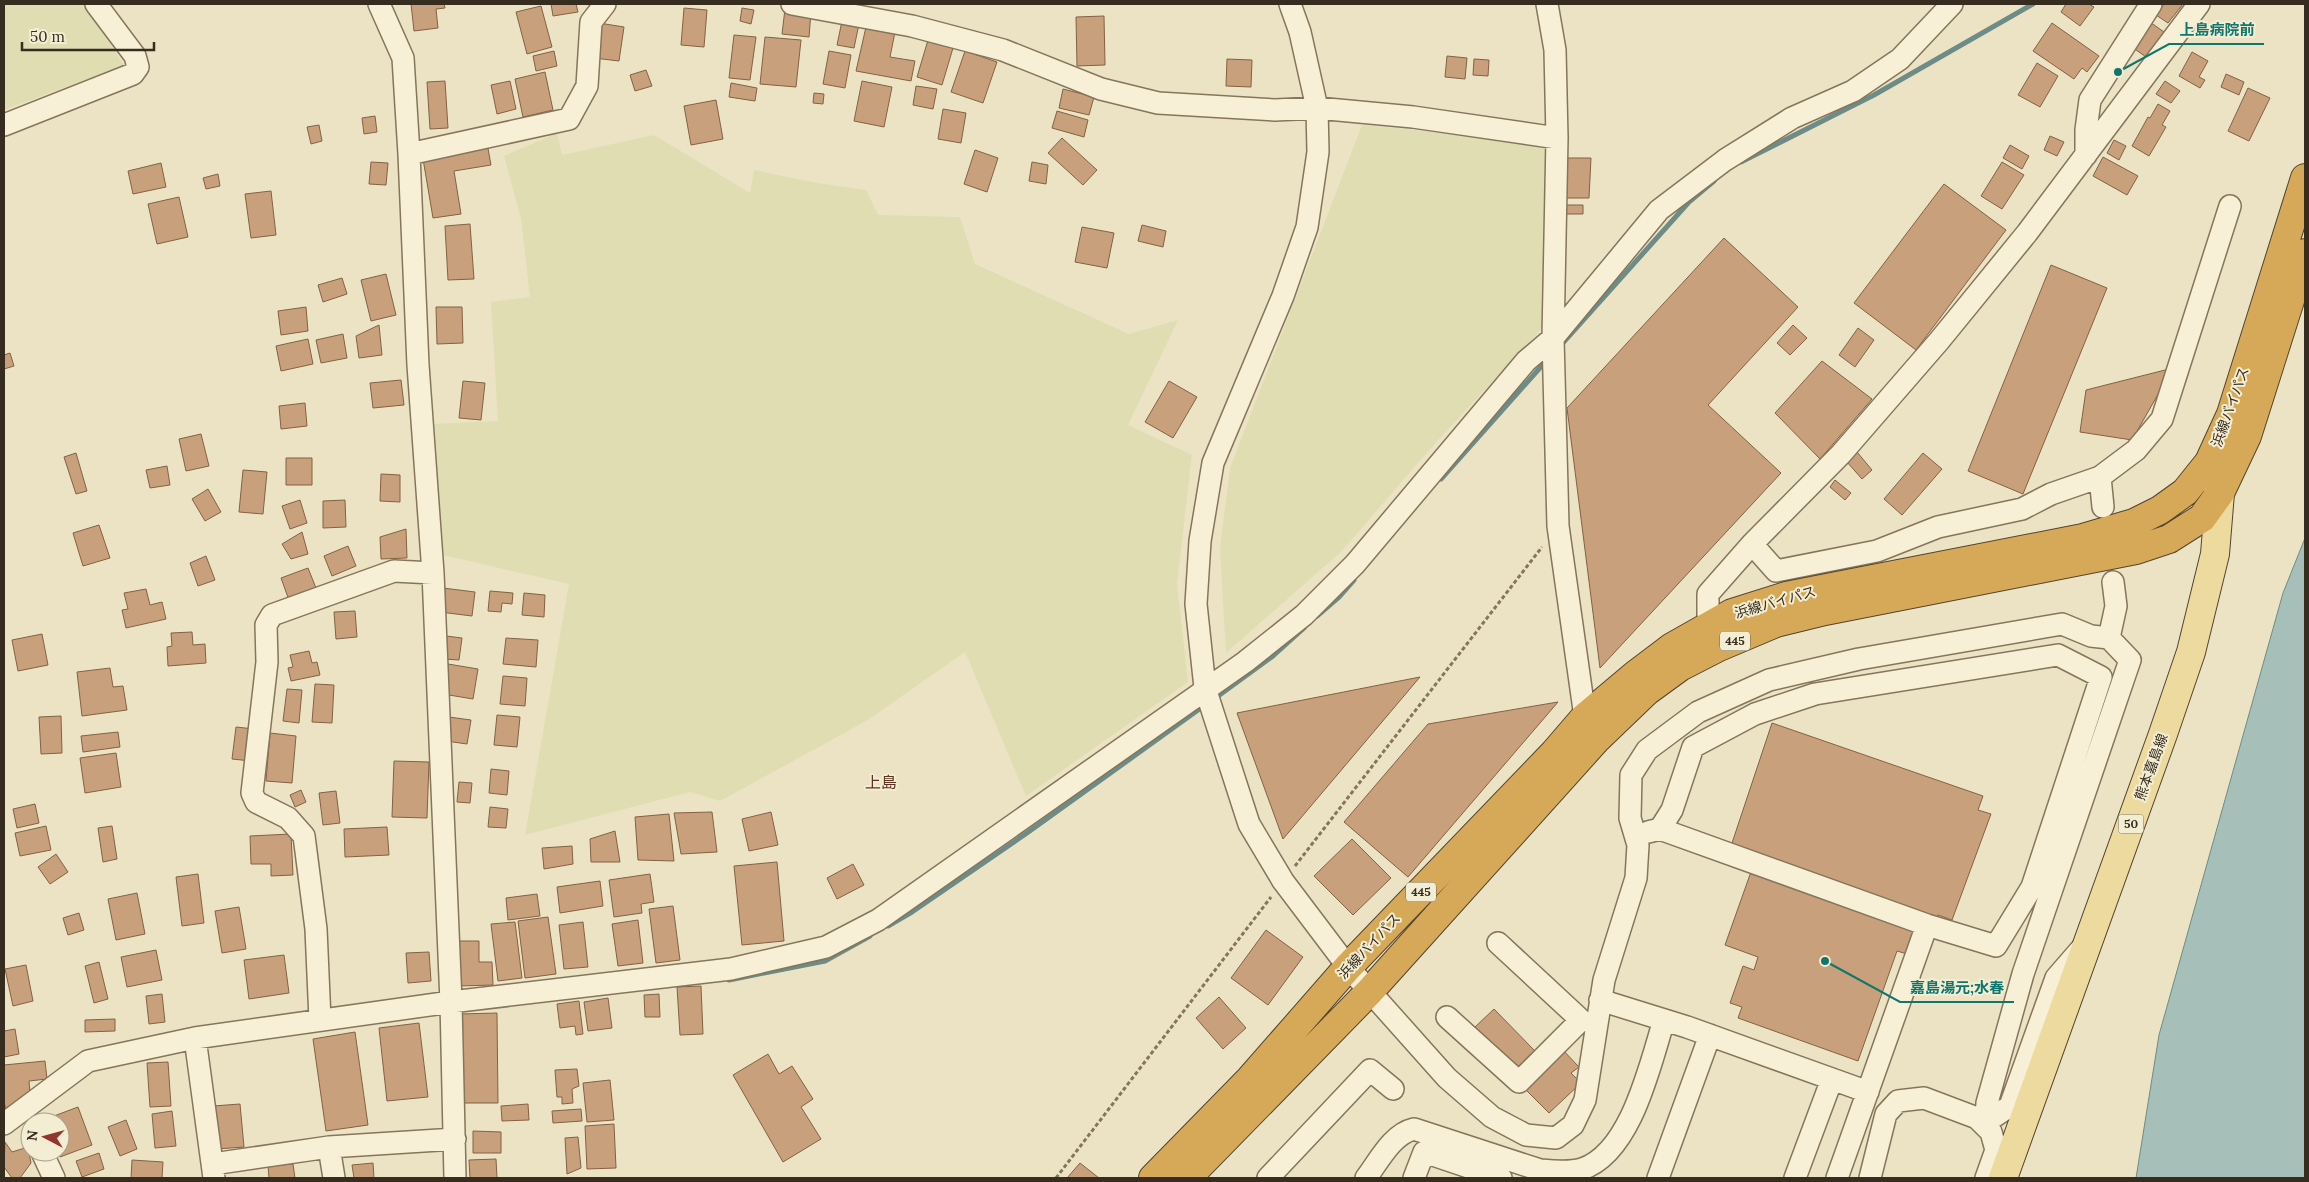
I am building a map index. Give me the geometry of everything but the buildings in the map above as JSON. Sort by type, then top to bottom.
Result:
[{"type":"highway","name":"浜線バイパス","points":[[1714,637],[1732,613],[1786,596],[2083,538],[2134,523],[2160,510],[2185,492],[2209,462],[2231,414],[2305,178]]},
{"type":"highway","name":"浜線バイパス","points":[[1188,1178],[1370,991],[1590,729],[1657,658],[1714,637],[1825,611],[2136,550],[2169,540],[2202,518],[2220,493],[2248,436],[2305,253]]},
{"type":"highway","name":"浜線バイパス","points":[[1153,1178],[1250,1078],[1348,968],[1554,753],[1590,729]]},
{"type":"main road","name":"熊本嘉島線","points":[[2002,1178],[2191,652],[2215,554],[2220,493],[2209,462]]},
{"type":"street","points":[[4,125],[133,74],[138,67],[135,56],[96,4]]},
{"type":"street","points":[[379,4],[403,58],[418,365],[433,573],[451,1002],[455,1178]]},
{"type":"street","points":[[409,154],[569,119],[587,86],[591,22],[605,4],[618,4]]},
{"type":"street","points":[[792,4],[912,26],[1004,50],[1101,90],[1158,103],[1275,110],[1317,108],[1413,117],[1557,138]]},
{"type":"street","points":[[1290,4],[1300,32],[1317,108],[1318,152],[1307,227],[1283,296],[1213,462],[1200,541],[1196,604],[1205,688],[1249,824],[1283,881],[1348,968],[1447,1078],[1492,1117],[1526,1135],[1556,1138],[1573,1126],[1585,1100],[1593,1014],[1636,878],[1638,844],[1633,827],[1631,775],[1647,750],[1698,712],[1769,680],[1859,659],[2062,624],[2091,636],[2109,638],[2130,660],[2023,974],[1987,1103],[1981,1118]]},
{"type":"street","points":[[1548,4],[1555,50],[1557,138],[1553,338],[1558,526],[1590,729]]},
{"type":"street","points":[[32,1112],[88,1061],[195,1038],[451,1002],[731,968],[826,946],[878,920],[1205,688],[1245,662],[1304,615],[1355,564],[1526,361],[1553,338],[1659,210],[1724,160],[1792,118],[1853,91],[1900,59],[1952,4]]},
{"type":"street","points":[[1714,637],[1708,594],[1752,544],[1841,454],[1939,341],[2086,155],[2199,4]]},
{"type":"street","points":[[2086,155],[2086,130],[2090,100],[2148,5]]},
{"type":"street","points":[[1752,544],[1776,572],[1877,551],[1938,527],[2022,509],[2051,494],[2100,476],[2136,450],[2162,419],[2230,206]]},
{"type":"street","points":[[2100,476],[2103,507]]},
{"type":"street","points":[[320,1020],[316,929],[304,836],[288,818],[256,802],[252,793],[268,662],[266,625],[272,615],[394,571],[433,573]]},
{"type":"street","points":[[2109,638],[2116,606],[2113,582]]},
{"type":"street","points":[[1633,827],[1660,829],[1927,925],[1996,946],[2032,887],[2101,677],[2058,655],[1815,694],[1755,714],[1693,747],[1672,810],[1660,829]]},
{"type":"street","points":[[1837,1178],[1927,925]]},
{"type":"street","points":[[1870,1178],[1886,1114],[1898,1101],[1924,1098],[1981,1118],[1995,1116],[2010,1106],[2056,978],[2088,941]]},
{"type":"street","points":[[1498,943],[1593,1014],[1664,1020],[1868,1092]]},
{"type":"street","points":[[1447,1017],[1519,1082],[1593,1014]]},
{"type":"street","points":[[1366,1178],[1397,1138],[1404,1131],[1414,1129],[1540,1170],[1556,1172],[1582,1169],[1610,1151],[1628,1124],[1646,1079],[1664,1020]]},
{"type":"street","points":[[1659,1178],[1710,1036]]},
{"type":"street","points":[[195,1038],[214,1171],[329,1147],[455,1139]]},
{"type":"street","points":[[1268,1178],[1370,1070],[1393,1089]]},
{"type":"street","points":[[1795,1178],[1832,1079]]},
{"type":"street","points":[[1981,1118],[1991,1132],[1996,1150],[1986,1178]]},
{"type":"street","points":[[4,1124],[20,1119]]},
{"type":"street","points":[[329,1147],[334,1178]]},
{"type":"street","points":[[1414,1178],[1424,1152],[1501,1178]]},
{"type":"street","points":[[47,1162],[54,1178]]},
{"type":"path","points":[[1056,1178],[1558,526]]},
{"type":"shaded area","points":[[4,4],[85,4],[124,65],[4,110]]},
{"type":"shaded area","points":[[1362,125],[1551,143],[1542,328],[1431,448],[1341,552],[1226,653],[1220,548],[1230,468]]},
{"type":"shaded area","points":[[557,133],[562,155],[654,135],[750,193],[754,170],[817,183],[866,190],[878,215],[960,217],[975,264],[1129,334],[1178,320],[1128,425],[1192,455],[1177,584],[1188,682],[1026,796],[965,652],[868,720],[720,801],[690,792],[525,835],[569,584],[443,555],[434,424],[498,421],[491,302],[530,297],[521,219],[504,156]]},
{"type":"water","points":[[2305,538],[2305,1178],[2136,1178],[2159,1035],[2283,593]]},
{"type":"waterway","points":[[1741,162],[1874,95],[2033,4]]},
{"type":"waterway","points":[[1561,345],[1689,202],[1714,181]]},
{"type":"waterway","points":[[1441,479],[1547,360]]},
{"type":"waterway","points":[[1317,616],[1339,597],[1354,580]]},
{"type":"waterway","points":[[1214,699],[1273,656],[1304,628]]},
{"type":"waterway","points":[[888,926],[912,912],[1027,833],[1205,705]]},
{"type":"waterway","points":[[729,980],[825,961],[870,936]]},
{"type":"place","name":"上島病院前","points":[[2118,72]]},
{"type":"place","name":"嘉島湯元;水春","points":[[1825,961]]},
{"type":"district","name":"上島","points":[[881,782]]}]
